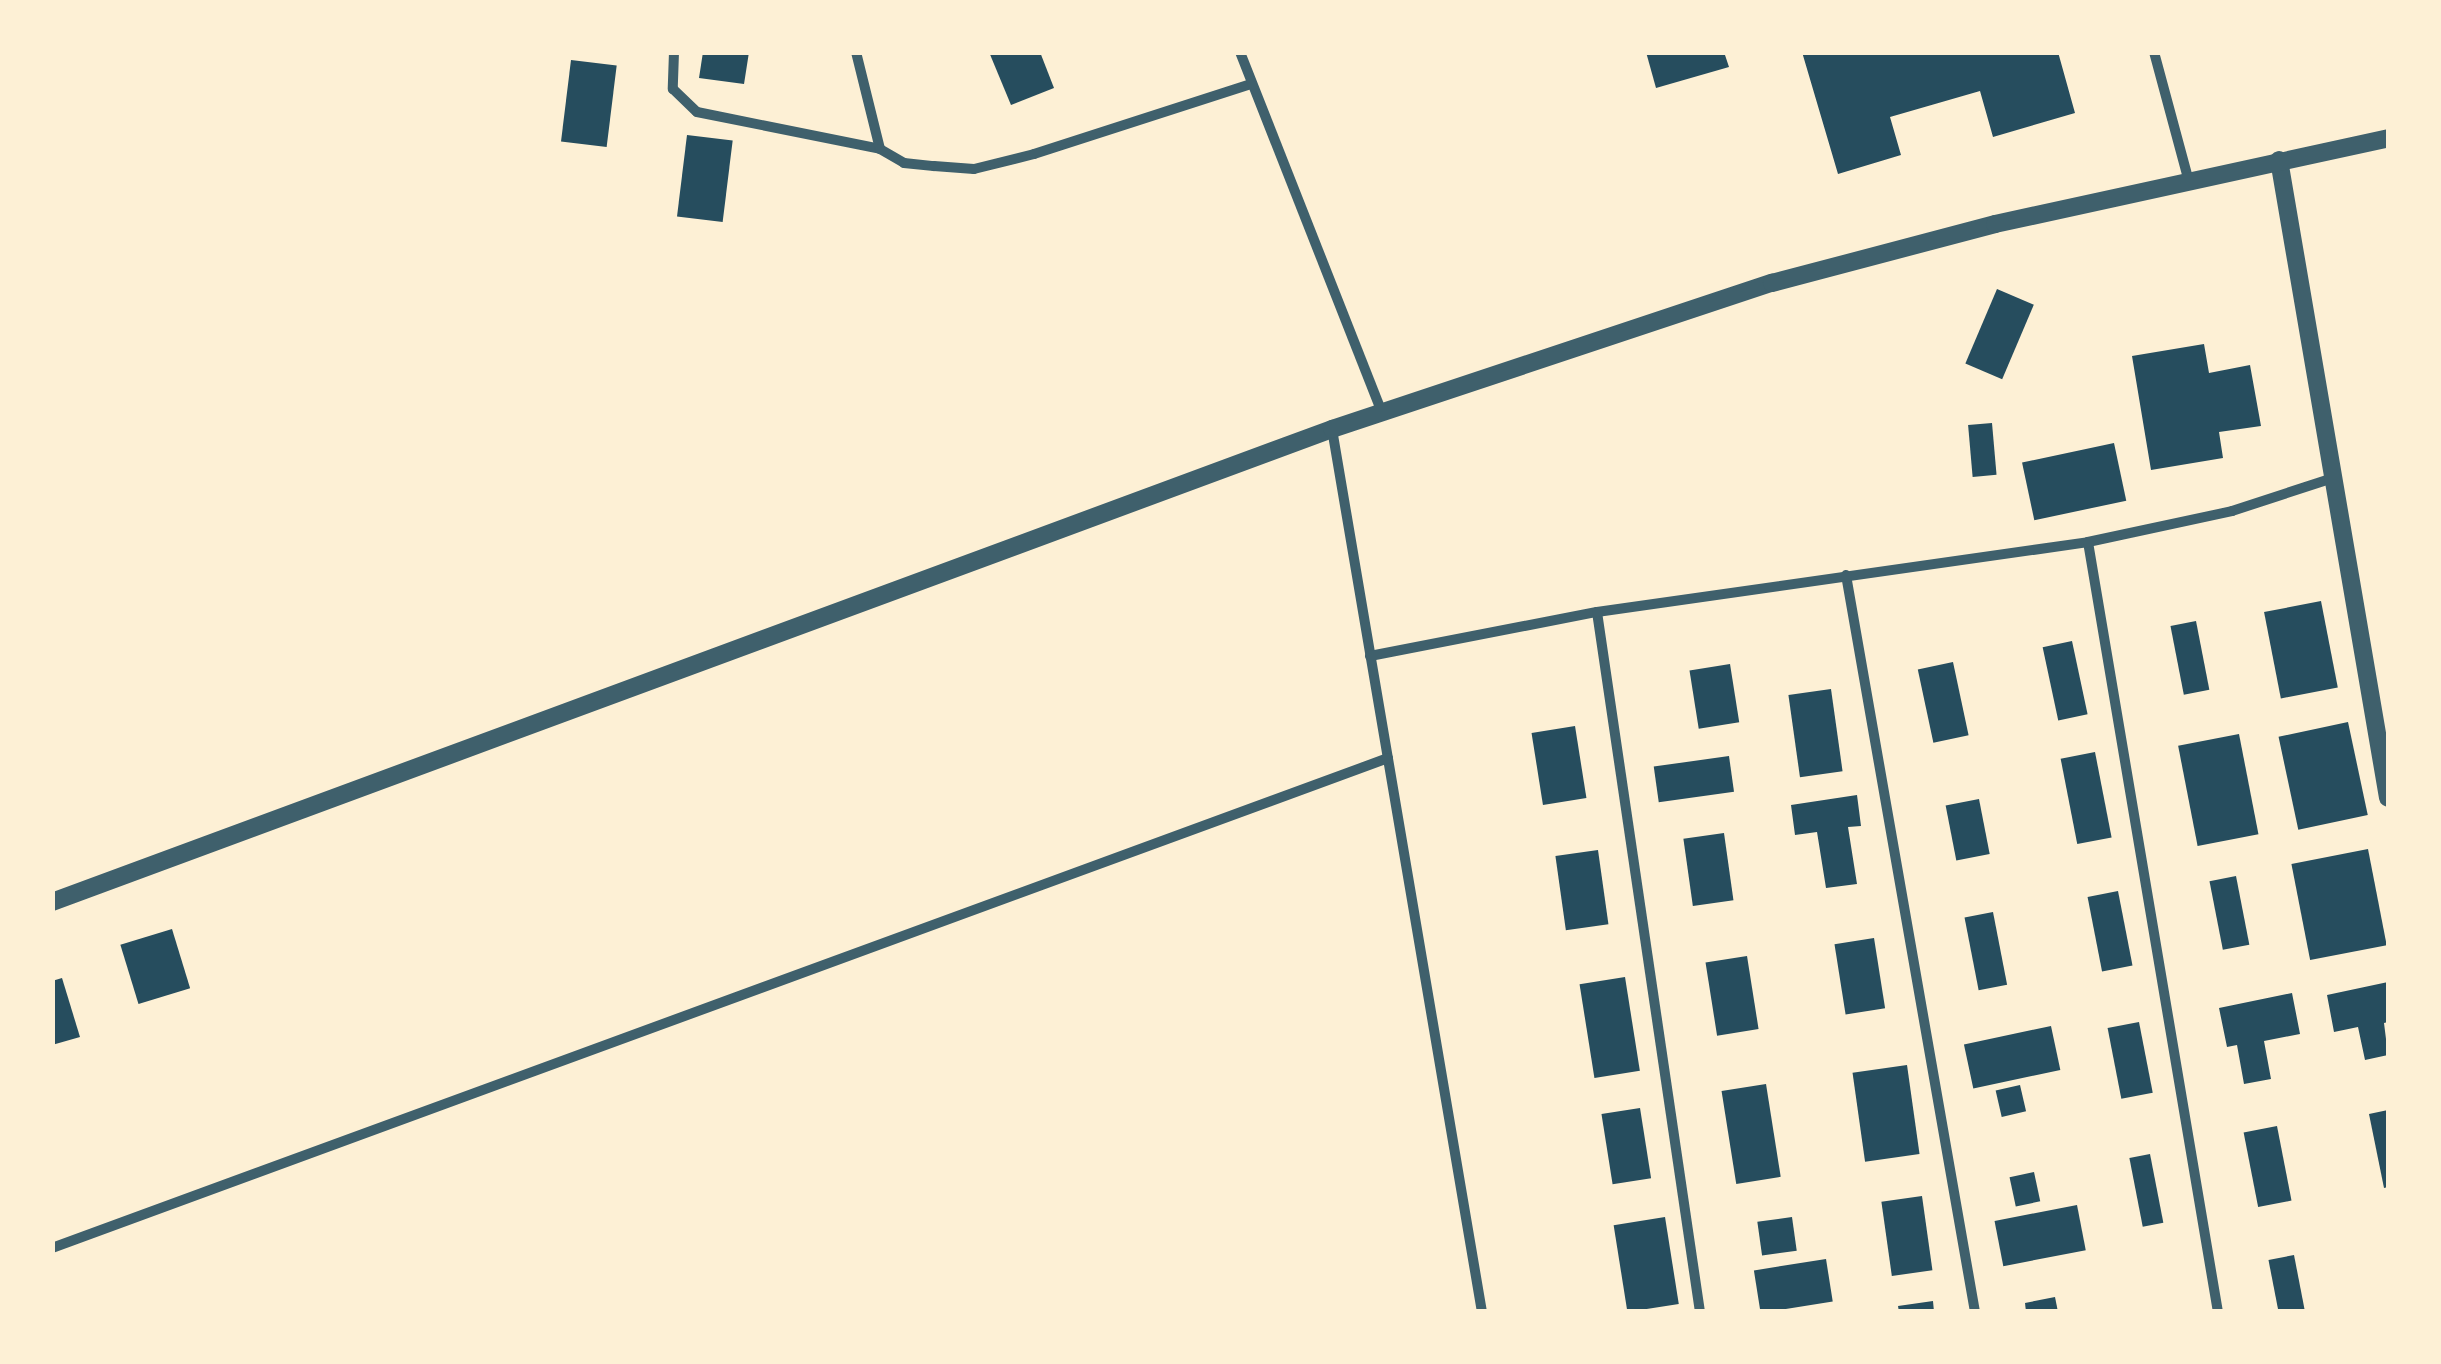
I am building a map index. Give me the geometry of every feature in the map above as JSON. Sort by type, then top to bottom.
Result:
[{"type":"street","points":[[674,52],[674,89],[696,112],[880,149],[904,163],[974,168],[1250,84]]},
{"type":"street","points":[[856,52],[880,149]]},
{"type":"street","points":[[1240,52],[1382,412]]},
{"type":"street","points":[[2154,52],[2189,182]]},
{"type":"street","points":[[52,902],[1332,429],[1772,283],[1995,224],[2388,138]]},
{"type":"street","points":[[2279,160],[2330,478],[2388,798]]},
{"type":"street","points":[[1332,429],[1482,1312]]},
{"type":"street","points":[[1370,656],[1597,612],[2088,542],[2232,511],[2330,478]]},
{"type":"street","points":[[2088,542],[2218,1312]]},
{"type":"street","points":[[1846,575],[1975,1312]]},
{"type":"street","points":[[1597,612],[1700,1312]]},
{"type":"street","points":[[52,1248],[1388,758]]},
{"type":"building","points":[[703,52],[749,52],[744,84],[699,78]]},
{"type":"building","points":[[989,52],[1040,52],[1054,88],[1011,105]]},
{"type":"building","points":[[1646,52],[1724,52],[1729,67],[1656,88]]},
{"type":"building","points":[[1802,52],[2058,52],[2075,113],[1993,137],[1980,91],[1890,117],[1901,155],[1838,174]]},
{"type":"building","points":[[571,60],[617,66],[607,147],[561,141]]},
{"type":"building","points":[[687,135],[733,141],[723,222],[677,216]]},
{"type":"building","points":[[1997,289],[2034,305],[2002,379],[1965,364]]},
{"type":"building","points":[[2204,344],[2209,373],[2250,365],[2261,426],[2219,432],[2223,458],[2151,470],[2132,356]]},
{"type":"building","points":[[1992,423],[1997,475],[1973,477],[1968,425]]},
{"type":"building","points":[[2114,443],[2126,501],[2034,520],[2022,463]]},
{"type":"building","points":[[2321,601],[2338,687],[2281,698],[2264,612]]},
{"type":"building","points":[[2196,621],[2209,690],[2184,695],[2170,626]]},
{"type":"building","points":[[2072,641],[2088,714],[2058,721],[2043,647]]},
{"type":"building","points":[[1953,662],[1969,735],[1933,743],[1918,669]]},
{"type":"building","points":[[1730,664],[1739,722],[1699,729],[1690,670]]},
{"type":"building","points":[[1831,689],[1843,771],[1800,777],[1788,695]]},
{"type":"building","points":[[2348,722],[2368,815],[2298,830],[2279,737]]},
{"type":"building","points":[[1575,726],[1586,798],[1543,805],[1532,733]]},
{"type":"building","points":[[2239,734],[2258,834],[2198,846],[2178,746]]},
{"type":"building","points":[[2095,752],[2112,837],[2077,844],[2061,759]]},
{"type":"building","points":[[1729,756],[1734,792],[1659,802],[1654,767]]},
{"type":"building","points":[[1857,795],[1861,826],[1848,827],[1857,884],[1826,888],[1817,832],[1795,835],[1791,805]]},
{"type":"building","points":[[1979,799],[1990,854],[1956,860],[1946,805]]},
{"type":"building","points":[[1724,833],[1733,900],[1693,906],[1683,839]]},
{"type":"building","points":[[2368,849],[2387,945],[2310,960],[2291,864]]},
{"type":"building","points":[[1598,850],[1608,924],[1566,930],[1555,856]]},
{"type":"building","points":[[2236,876],[2249,945],[2223,950],[2209,881]]},
{"type":"building","points":[[2118,891],[2133,966],[2102,972],[2088,897]]},
{"type":"building","points":[[1993,912],[2007,985],[1979,990],[1965,918]]},
{"type":"building","points":[[172,929],[190,988],[138,1004],[120,945]]},
{"type":"building","points":[[1874,938],[1885,1008],[1846,1014],[1834,944]]},
{"type":"building","points":[[1747,956],[1759,1029],[1717,1036],[1706,963]]},
{"type":"building","points":[[1625,977],[1640,1071],[1594,1078],[1580,984]]},
{"type":"building","points":[[62,978],[80,1037],[52,1045],[52,981]]},
{"type":"building","points":[[2388,982],[2388,1022],[2384,1023],[2388,1055],[2365,1060],[2358,1027],[2334,1032],[2327,995]]},
{"type":"building","points":[[2292,993],[2300,1034],[2264,1041],[2271,1079],[2244,1084],[2237,1045],[2227,1047],[2219,1008]]},
{"type":"building","points":[[2139,1022],[2153,1093],[2121,1099],[2108,1028]]},
{"type":"building","points":[[2051,1026],[2060,1070],[1973,1089],[1964,1045]]},
{"type":"building","points":[[1907,1065],[1920,1154],[1865,1162],[1853,1073]]},
{"type":"building","points":[[1766,1084],[1781,1177],[1736,1184],[1722,1091]]},
{"type":"building","points":[[2020,1085],[2026,1111],[2002,1117],[1996,1091]]},
{"type":"building","points":[[1640,1108],[1651,1178],[1613,1184],[1601,1114]]},
{"type":"building","points":[[2388,1110],[2388,1187],[2384,1188],[2369,1114]]},
{"type":"building","points":[[2277,1126],[2292,1201],[2258,1207],[2244,1132]]},
{"type":"building","points":[[2150,1154],[2163,1223],[2143,1227],[2129,1158]]},
{"type":"building","points":[[2034,1172],[2040,1201],[2016,1207],[2010,1177]]},
{"type":"building","points":[[1922,1196],[1932,1270],[1892,1276],[1881,1202]]},
{"type":"building","points":[[2077,1205],[2086,1250],[2003,1266],[1995,1221]]},
{"type":"building","points":[[1665,1217],[1679,1304],[1627,1312],[1614,1225]]},
{"type":"building","points":[[1792,1217],[1797,1251],[1762,1256],[1757,1222]]},
{"type":"building","points":[[2294,1255],[2305,1312],[2279,1312],[2268,1260]]},
{"type":"building","points":[[1826,1259],[1833,1301],[1760,1312],[1754,1270]]},
{"type":"building","points":[[2055,1297],[2058,1312],[2026,1312],[2025,1303]]},
{"type":"building","points":[[1933,1301],[1934,1312],[1899,1312],[1898,1306]]}]
